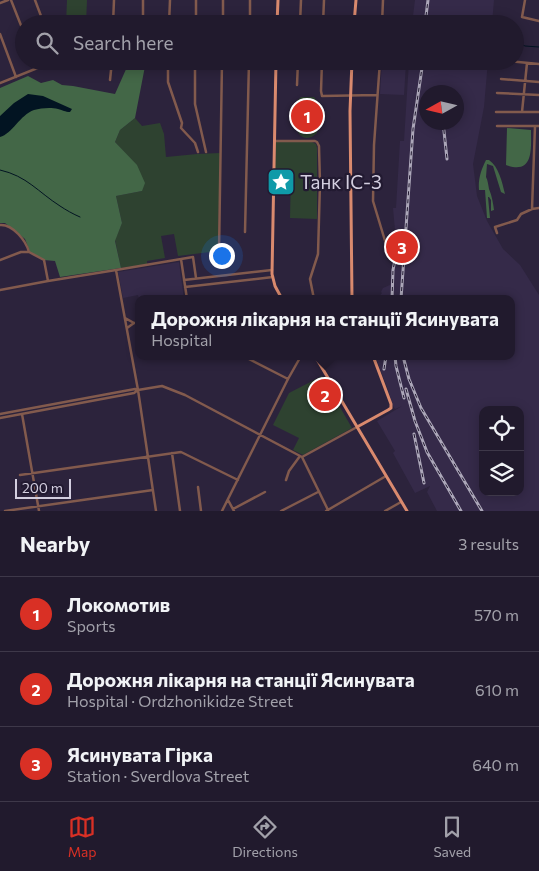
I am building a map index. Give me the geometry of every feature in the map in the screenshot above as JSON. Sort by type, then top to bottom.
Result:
[{"type":"main road","points":[[277,15],[278,0]]},
{"type":"main road","points":[[355,15],[356,0]]},
{"type":"main road","points":[[276,70],[272,270],[275,286],[280,295]]},
{"type":"main road","points":[[351,70],[350,182],[352,295]]},
{"type":"main road","points":[[317,360],[407,511]]},
{"type":"main road","points":[[358,427],[391,408],[374,360]]},
{"type":"street","points":[[0,3],[10,0],[16,15]]},
{"type":"street","points":[[35,0],[41,15]]},
{"type":"street","points":[[113,15],[114,0]]},
{"type":"street","points":[[143,0],[143,15]]},
{"type":"street","points":[[169,15],[170,0]]},
{"type":"street","points":[[196,0],[196,15]]},
{"type":"street","points":[[223,0],[223,15]]},
{"type":"street","points":[[250,0],[250,15]]},
{"type":"street","points":[[300,15],[301,0]]},
{"type":"street","points":[[323,15],[324,0]]},
{"type":"street","points":[[382,15],[383,0]]},
{"type":"street","points":[[522,15],[525,0]]},
{"type":"street","points":[[524,17],[539,21]]},
{"type":"street","points":[[0,34],[16,77]]},
{"type":"street","points":[[524,63],[539,64]]},
{"type":"street","points":[[522,112],[527,63]]},
{"type":"street","points":[[0,83],[32,70]]},
{"type":"street","points":[[110,80],[111,70]]},
{"type":"street","points":[[168,70],[168,82],[182,124],[181,128],[195,144],[198,152]]},
{"type":"street","points":[[195,70],[195,104],[206,152]]},
{"type":"street","points":[[219,252],[222,70]]},
{"type":"street","points":[[245,232],[249,70]]},
{"type":"street","points":[[297,85],[298,70]]},
{"type":"street","points":[[322,70],[321,91],[324,96],[377,95]]},
{"type":"street","points":[[379,70],[373,166],[373,201],[386,244]]},
{"type":"street","points":[[501,79],[539,82]]},
{"type":"street","points":[[497,93],[539,95]]},
{"type":"street","points":[[496,112],[539,112]]},
{"type":"street","points":[[498,126],[537,126],[532,209]]},
{"type":"street","points":[[275,141],[315,141],[319,146],[318,254],[310,279],[313,295]]},
{"type":"street","points":[[497,233],[495,227],[517,220],[521,214],[539,208]]},
{"type":"street","points":[[0,225],[8,226],[20,236],[26,243],[29,252]]},
{"type":"street","points":[[0,260],[22,252],[29,252],[44,260],[48,281]]},
{"type":"street","points":[[0,290],[193,257],[196,278]]},
{"type":"street","points":[[181,259],[186,295]]},
{"type":"street","points":[[116,270],[138,390],[156,511]]},
{"type":"street","points":[[184,280],[272,270]]},
{"type":"street","points":[[185,287],[273,277]]},
{"type":"street","points":[[125,318],[134,323],[126,328]]},
{"type":"street","points":[[252,360],[288,379]]},
{"type":"street","points":[[222,511],[299,360]]},
{"type":"street","points":[[0,414],[22,412],[162,386],[185,395],[301,456],[328,511],[386,476]]},
{"type":"street","points":[[0,418],[22,412]]},
{"type":"street","points":[[22,412],[39,511]]},
{"type":"street","points":[[286,480],[289,471],[301,456],[358,427]]},
{"type":"street","points":[[20,475],[181,452],[238,480]]},
{"type":"street","points":[[172,453],[180,511]]},
{"type":"street","points":[[198,488],[201,511]]},
{"type":"street","points":[[5,511],[153,490]]},
{"type":"street","points":[[228,500],[234,510],[265,492]]},
{"type":"street","points":[[281,511],[318,492]]},
{"type":"street","points":[[385,511],[401,502]]},
{"type":"shaded area","points":[[415,0],[494,0],[493,15],[413,15]]},
{"type":"shaded area","points":[[381,70],[406,70],[404,95],[380,94]]},
{"type":"shaded area","points":[[408,70],[487,70],[484,107],[473,164],[477,196],[487,221],[503,249],[520,265],[539,295],[539,511],[437,511],[427,492],[430,486],[415,493],[393,453],[395,451],[377,421],[402,406],[395,409],[393,406],[377,360],[515,360],[515,295],[380,295],[383,288],[390,285],[395,230],[393,208],[396,208],[400,141],[404,141]]},
{"type":"shaded area","points":[[179,262],[183,295],[135,295],[123,298],[118,272]]},
{"type":"green space","points":[[67,0],[87,0],[86,15],[66,15]]},
{"type":"green space","points":[[126,70],[144,70],[135,118],[120,130],[115,142],[137,165],[145,183],[142,191],[116,196],[122,223],[115,241],[121,268],[60,277],[55,261],[44,260],[30,252],[25,239],[5,223],[0,223],[0,88],[28,76],[41,83],[53,80],[62,85],[115,94]]},
{"type":"green space","points":[[301,97],[314,97],[317,101],[317,133],[309,138],[301,136],[297,130],[297,101]]},
{"type":"green space","points":[[135,118],[142,126],[160,123],[164,134],[166,157],[220,153],[218,251],[178,256],[174,234],[161,236],[165,258],[147,261],[147,264],[121,268],[115,240],[122,223],[116,196],[142,191],[136,165],[115,142],[120,130]]},
{"type":"green space","points":[[507,128],[531,130],[529,158],[522,166],[506,165]]},
{"type":"green space","points":[[276,142],[312,142],[316,144],[317,219],[290,218],[291,169],[275,169]]},
{"type":"green space","points":[[486,160],[489,160],[498,171],[505,194],[501,192],[493,166],[487,164],[486,177],[494,210],[491,211],[491,200],[488,197],[490,218],[487,218],[485,190],[479,190],[480,175]]},
{"type":"green space","points":[[322,376],[352,428],[303,455],[293,450],[299,438],[273,425],[289,393]]},
{"type":"water","points":[[28,94],[43,96],[72,109],[70,112],[52,108],[34,110],[29,112],[0,137],[0,116],[14,103]]},
{"type":"waterway","points":[[524,46],[539,47]]},
{"type":"waterway","points":[[0,170],[25,180],[60,206],[80,217]]},
{"type":"railway","points":[[426,15],[428,0]]},
{"type":"railway","points":[[401,295],[413,129],[422,70]]},
{"type":"railway","points":[[444,130],[447,159]]},
{"type":"railway","points":[[392,295],[393,270],[398,245]]},
{"type":"railway","points":[[384,369],[385,360]]},
{"type":"railway","points":[[395,360],[404,398]]},
{"type":"railway","points":[[404,360],[409,379],[421,408],[482,511]]},
{"type":"railway","points":[[406,389],[415,421],[427,452],[461,511]]},
{"type":"railway","points":[[414,434],[424,483]]},
{"type":"place","name":"Локомотив","points":[[307,116]]},
{"type":"place","name":"Танк ІС-3","points":[[281,182]]},
{"type":"place","name":"Ясинувата Гірка","points":[[402,247]]},
{"type":"place","name":"Дорожня лікарня на станції Ясинувата","points":[[325,395]]}]
